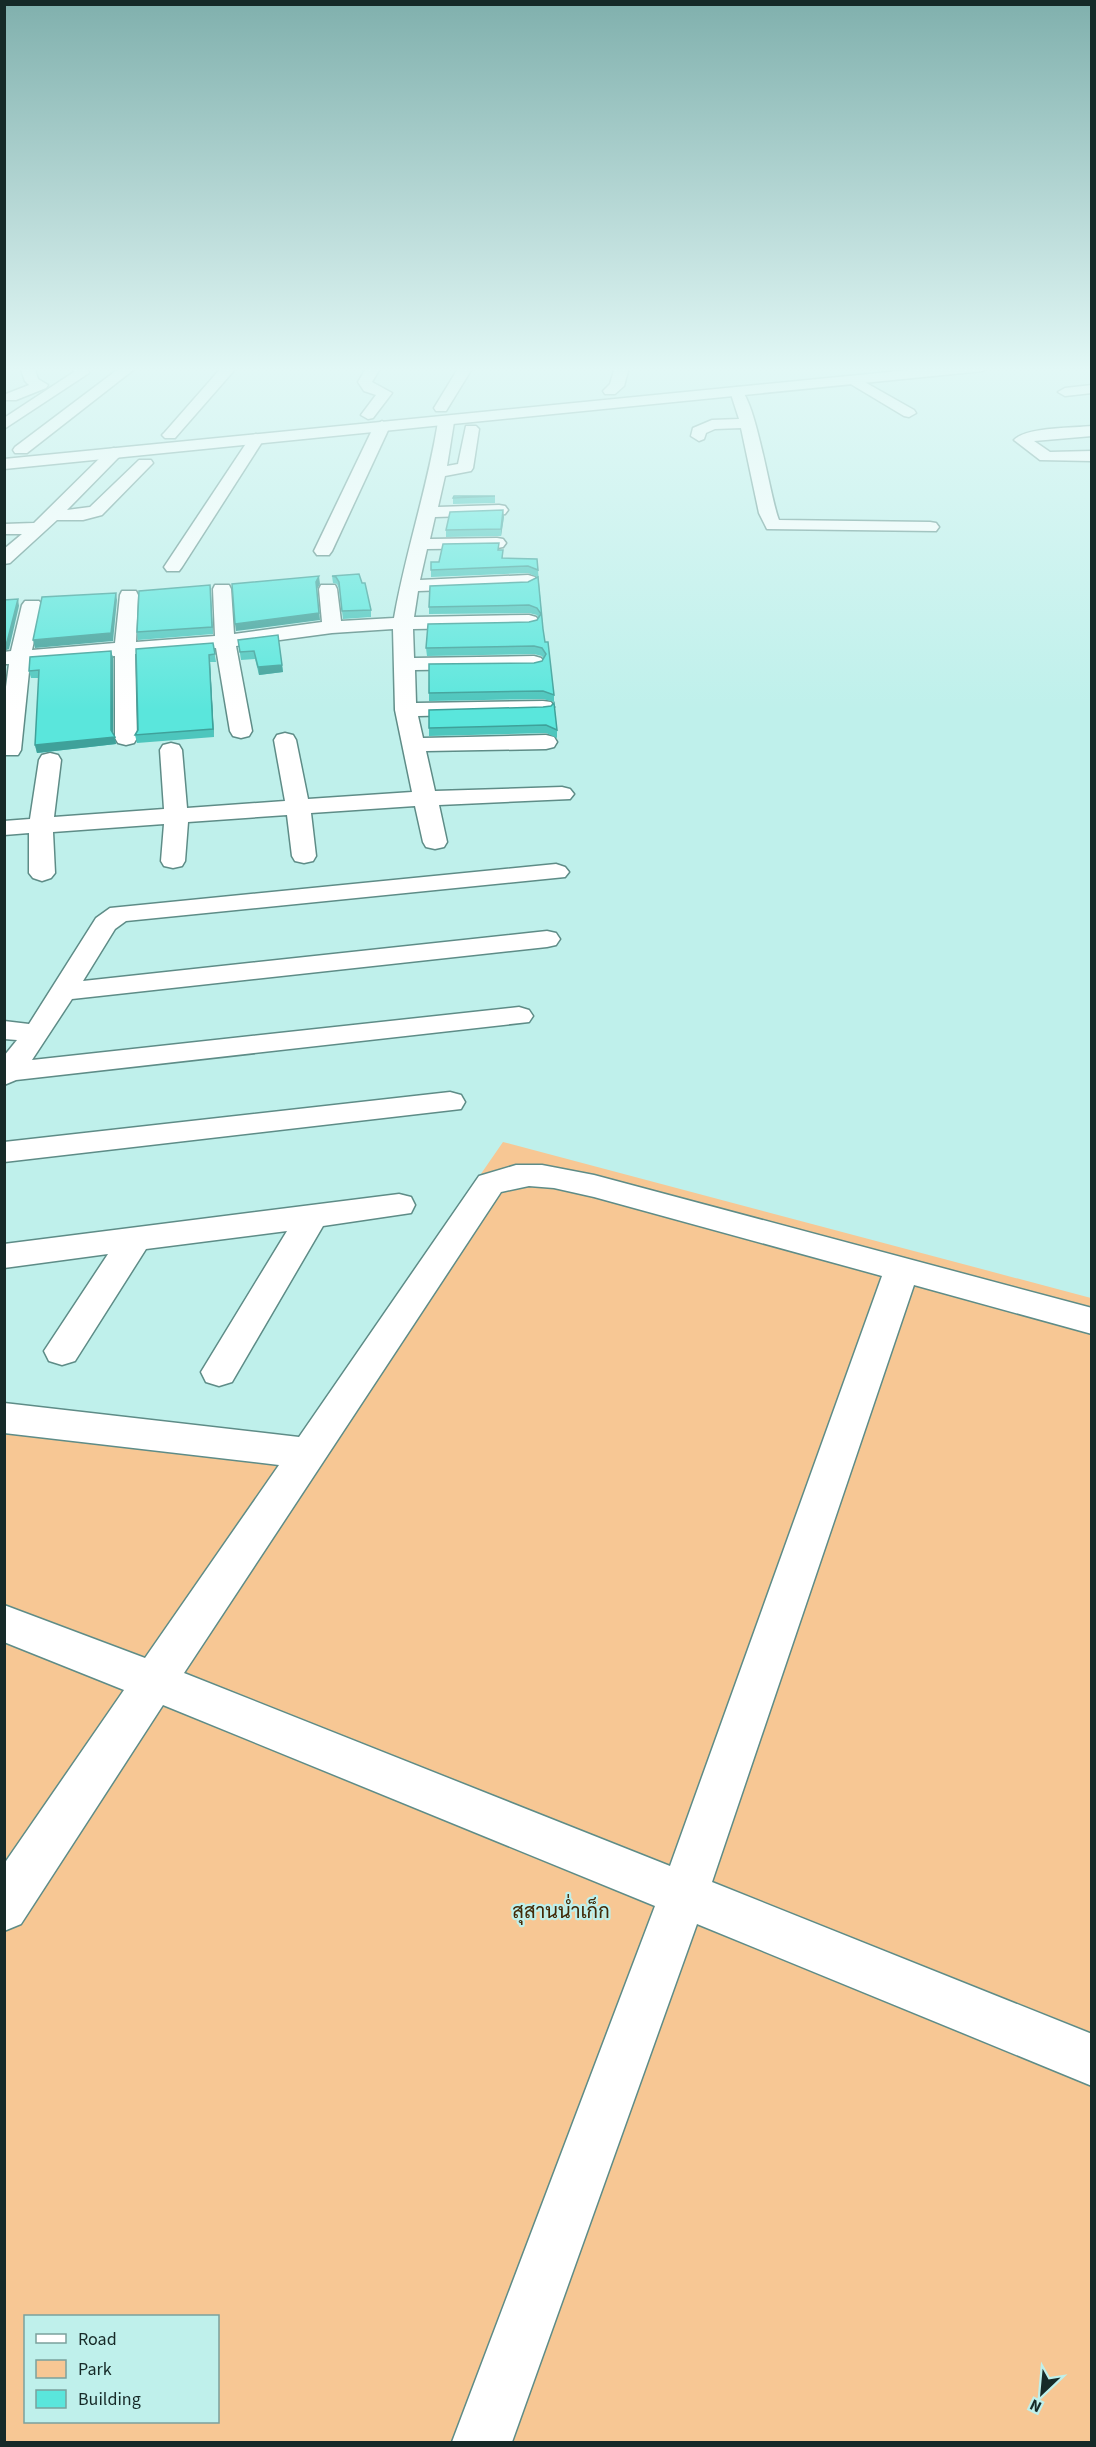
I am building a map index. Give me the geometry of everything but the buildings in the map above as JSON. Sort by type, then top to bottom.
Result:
[{"type":"street","points":[[4,559],[86,481]]},
{"type":"street","points":[[53,515],[83,515],[96,511],[127,481]]},
{"type":"street","points":[[173,567],[229,481]]},
{"type":"street","points":[[323,551],[356,481]]},
{"type":"street","points":[[435,481],[409,586],[403,623],[406,710],[435,842]]},
{"type":"street","points":[[761,481],[773,525],[902,535],[930,527]]},
{"type":"street","points":[[426,512],[499,510]]},
{"type":"street","points":[[4,529],[39,528]]},
{"type":"street","points":[[419,544],[497,543]]},
{"type":"street","points":[[409,586],[528,581]]},
{"type":"street","points":[[222,589],[225,641],[241,731]]},
{"type":"street","points":[[328,589],[332,627]]},
{"type":"street","points":[[126,738],[124,649],[129,595]]},
{"type":"street","points":[[10,750],[12,657],[32,605]]},
{"type":"street","points":[[12,657],[225,641],[332,627],[403,623],[529,621]]},
{"type":"street","points":[[405,664],[534,662]]},
{"type":"street","points":[[406,710],[543,706]]},
{"type":"street","points":[[285,740],[298,806],[304,856]]},
{"type":"street","points":[[413,745],[546,742]]},
{"type":"street","points":[[171,750],[176,818],[173,861]]},
{"type":"street","points":[[42,873],[41,825],[50,760]]},
{"type":"street","points":[[4,828],[176,818],[298,806],[426,798],[562,794]]},
{"type":"street","points":[[6,1074],[37,1034],[105,924],[119,914],[556,872]]},
{"type":"street","points":[[63,992],[547,939]]},
{"type":"street","points":[[6,1074],[519,1016]]},
{"type":"street","points":[[4,1030],[37,1034]]},
{"type":"street","points":[[4,1152],[450,1102]]},
{"type":"street","points":[[4,1907],[490,1184],[523,1174],[594,1186],[1092,1321]]},
{"type":"street","points":[[4,1256],[399,1205]]},
{"type":"street","points":[[219,1372],[312,1217]]},
{"type":"street","points":[[62,1351],[135,1240]]},
{"type":"street","points":[[482,2442],[684,1894],[902,1269]]},
{"type":"street","points":[[4,1418],[309,1453]]},
{"type":"street","points":[[4,1623],[276,1730],[1092,2060]]},
{"type":"green space","name":"สุสานน่ำเก็ก","points":[[503,1142],[1091,1298],[1091,2442],[5,2442],[5,1422],[286,1456]]}]
